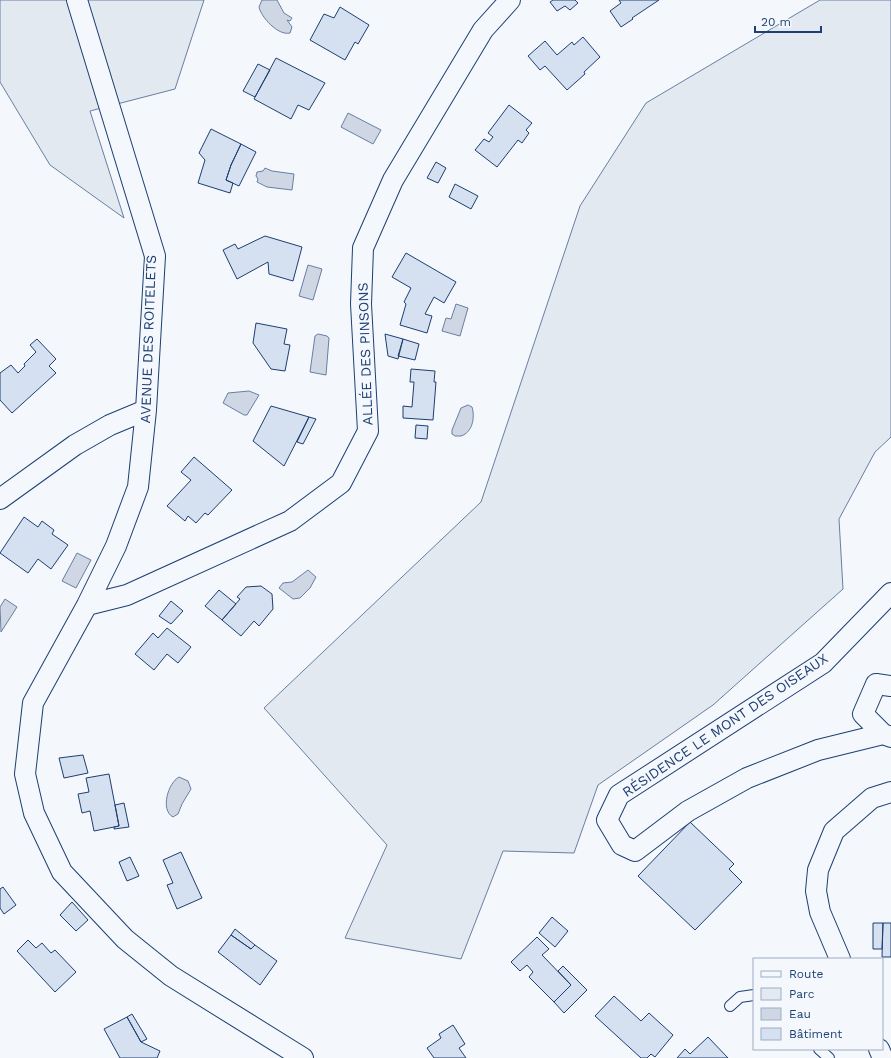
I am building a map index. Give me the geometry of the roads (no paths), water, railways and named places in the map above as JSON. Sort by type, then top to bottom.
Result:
[{"type":"street","name":"AVENUE DES ROITELETS","points":[[77,0],[155,256],[146,410],[138,487],[116,546],[33,704],[25,774],[34,813],[62,872],[125,939],[171,976],[303,1058]]},
{"type":"street","name":"ALLÉE DES PINSONS","points":[[86,605],[127,595],[290,521],[341,483],[368,431],[361,304],[363,248],[393,180],[483,30],[510,0]]},
{"type":"street","points":[[0,499],[74,444],[110,425],[146,410]]},
{"type":"street","name":"RÉSIDENCE LE MONT DES OISEAUX","points":[[887,736],[818,750],[747,778],[688,811],[635,851],[622,845],[607,820],[619,795],[823,663],[891,593]]},
{"type":"street","name":"RÉSIDENCE LE MONT DES OISEAUX","points":[[887,736],[863,714],[876,684],[891,686]]},
{"type":"street","points":[[840,958],[820,912],[816,891],[818,870],[834,831],[872,798],[891,792]]},
{"type":"lane","points":[[730,1006],[740,997],[753,995]]},
{"type":"lane","points":[[820,1050],[829,1058]]},
{"type":"water","points":[[262,0],[277,0],[284,13],[292,18],[290,21],[287,20],[292,27],[290,33],[280,32],[275,29],[263,16],[259,7]]},
{"type":"water","points":[[348,113],[381,130],[373,144],[341,127]]},
{"type":"water","points":[[265,168],[272,171],[294,174],[292,190],[267,187],[257,182],[257,172],[263,171]]},
{"type":"water","points":[[308,265],[322,269],[313,300],[299,296]]},
{"type":"water","points":[[456,304],[468,308],[460,336],[442,331],[446,318],[451,319]]},
{"type":"water","points":[[318,334],[329,338],[326,375],[310,372],[315,336]]},
{"type":"water","points":[[249,391],[259,395],[247,415],[244,415],[223,403],[228,393]]},
{"type":"water","points":[[468,405],[472,407],[473,411],[471,428],[461,436],[455,436],[452,434],[452,430],[461,408]]},
{"type":"water","points":[[77,553],[91,560],[76,588],[62,581]]},
{"type":"water","points":[[308,570],[316,577],[310,588],[300,598],[293,599],[279,588],[283,583],[292,582]]},
{"type":"water","points":[[5,599],[17,607],[1,632],[0,607]]},
{"type":"water","points":[[179,777],[188,781],[191,789],[178,814],[173,817],[169,814],[166,803],[169,790],[175,780]]}]
